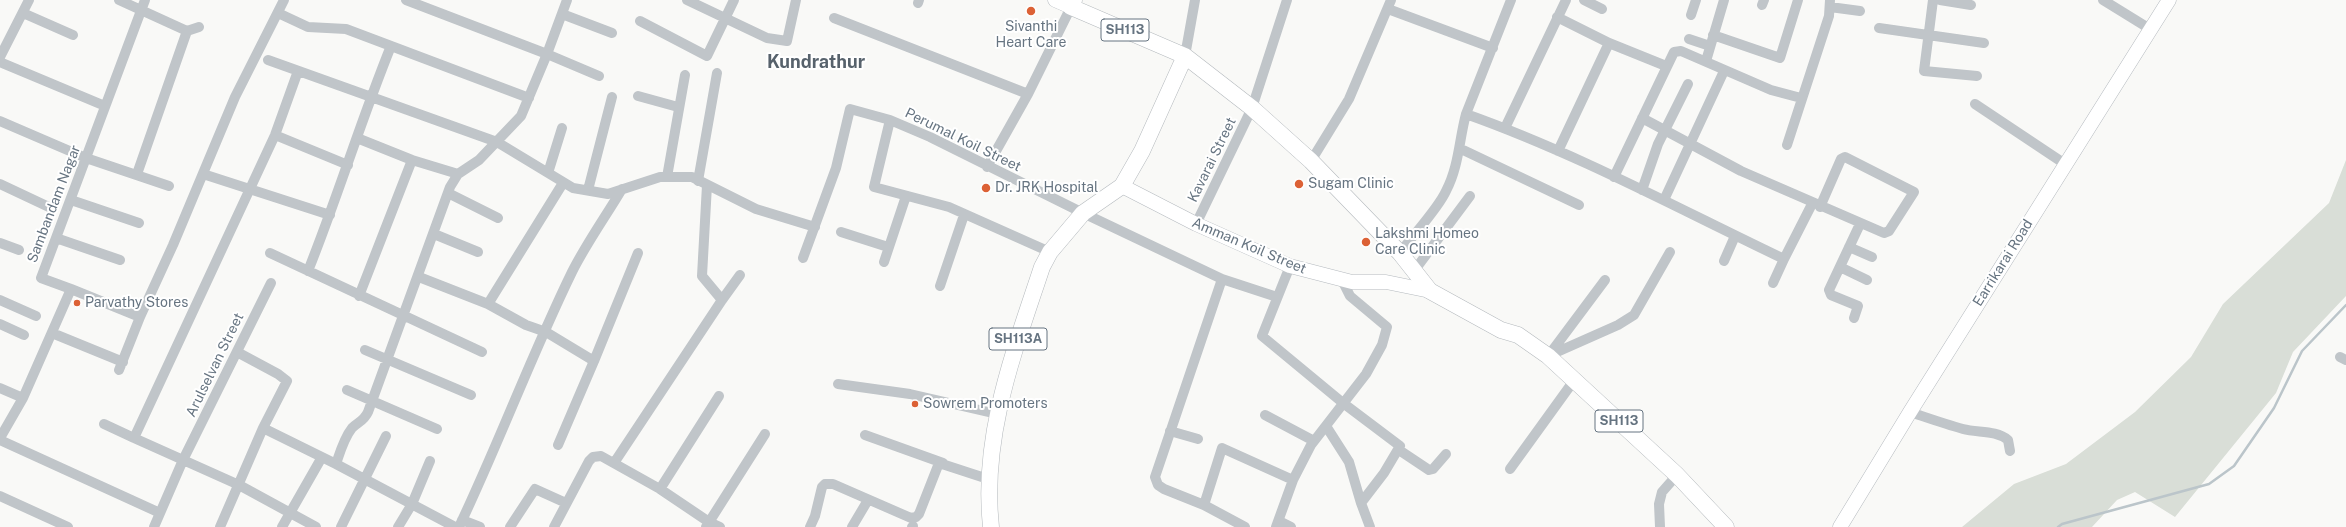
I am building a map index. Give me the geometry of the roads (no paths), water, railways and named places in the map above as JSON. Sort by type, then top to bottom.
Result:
[{"type":"main road","points":[[1055,0],[1073,4]]},
{"type":"main road","name":"Earrikarai Road","points":[[1840,527],[1910,412],[2169,0]]},
{"type":"main road","name":"SH113","points":[[1073,4],[1185,56],[1252,108],[1311,161],[1400,253],[1430,291],[1501,330],[1518,335],[1726,527]]},
{"type":"main road","name":"SH113A","points":[[991,527],[988,479],[997,414],[1010,366],[1042,267],[1050,252],[1083,213],[1122,186],[1145,145],[1185,56]]},
{"type":"main road","name":"Amman Koil Street","points":[[1122,186],[1196,224],[1290,266],[1342,280],[1386,282],[1430,291]]},
{"type":"main road","name":"SH113","points":[[1545,359],[1570,386],[1674,478],[1714,527]]},
{"type":"street","points":[[0,57],[29,0]]},
{"type":"street","points":[[119,0],[187,31],[199,27]]},
{"type":"street","name":"Sambandam Nagar","points":[[71,289],[41,278],[145,0]]},
{"type":"street","points":[[52,333],[121,366],[140,316],[173,246],[235,97],[284,0]]},
{"type":"street","points":[[406,0],[547,54],[599,76]]},
{"type":"street","points":[[687,0],[724,19],[767,38],[787,41],[796,0]]},
{"type":"street","points":[[640,21],[707,56],[734,0]]},
{"type":"street","points":[[1185,56],[1195,0]]},
{"type":"street","name":"Kavarai Street","points":[[1196,224],[1252,108],[1287,0]]},
{"type":"street","points":[[1400,253],[1446,192],[1461,149],[1462,128],[1466,114],[1512,0]]},
{"type":"street","points":[[1505,128],[1566,0]]},
{"type":"street","points":[[1584,0],[1602,9]]},
{"type":"street","points":[[1691,15],[1696,0]]},
{"type":"street","points":[[1706,61],[1724,0]]},
{"type":"street","points":[[1713,35],[1780,58],[1798,0]]},
{"type":"street","points":[[1933,0],[1924,71],[1977,76]]},
{"type":"street","points":[[1940,0],[1971,5]]},
{"type":"street","points":[[2103,0],[2150,29]]},
{"type":"street","points":[[336,464],[349,434],[353,428],[365,419],[373,400],[402,316],[419,277],[448,193],[458,174],[498,142],[521,116],[562,14],[564,1]]},
{"type":"street","points":[[1786,145],[1829,16],[1830,3],[1860,11]]},
{"type":"street","points":[[987,166],[1028,94],[1073,4]]},
{"type":"street","points":[[1311,161],[1349,99],[1390,5],[1493,48]]},
{"type":"street","points":[[23,13],[73,35]]},
{"type":"street","points":[[278,13],[308,27],[346,29],[529,98]]},
{"type":"street","points":[[562,14],[612,33]]},
{"type":"street","points":[[1557,17],[1609,44],[1666,66]]},
{"type":"street","points":[[834,18],[1028,94]]},
{"type":"street","points":[[1879,28],[1984,43]]},
{"type":"street","points":[[137,174],[187,31]]},
{"type":"street","points":[[1689,39],[1710,46]]},
{"type":"street","points":[[1558,151],[1609,44]]},
{"type":"street","points":[[308,271],[348,165],[370,97],[391,46]]},
{"type":"street","points":[[1614,177],[1674,52],[1677,51],[1706,61],[1724,71],[1771,90],[1801,98]]},
{"type":"street","points":[[268,60],[498,142],[573,188],[608,194],[660,177],[692,177],[756,209],[815,227],[803,258]]},
{"type":"street","points":[[0,62],[105,106]]},
{"type":"street","points":[[134,438],[274,135],[298,71]]},
{"type":"street","points":[[1664,200],[1724,71]]},
{"type":"street","points":[[717,73],[703,183],[702,276],[722,300]]},
{"type":"street","points":[[666,177],[685,75]]},
{"type":"street","points":[[1642,190],[1658,144],[1688,84]]},
{"type":"street","points":[[638,96],[678,107]]},
{"type":"street","points":[[588,190],[612,97]]},
{"type":"street","points":[[1975,104],[2065,164]]},
{"type":"street","name":"Perumal Koil Street","points":[[815,227],[836,168],[850,109],[890,120],[930,137],[1083,213],[1222,279],[1277,297]]},
{"type":"street","points":[[1466,114],[1505,128],[1558,151],[1664,200],[1784,259]]},
{"type":"street","points":[[1642,118],[1666,129],[1741,171],[1816,205],[1860,224],[1887,233],[1914,192],[1845,157],[1841,160],[1816,205],[1784,259],[1772,283]]},
{"type":"street","points":[[890,120],[874,187],[949,207],[964,215],[1050,252]]},
{"type":"street","points":[[0,121],[86,158],[169,186]]},
{"type":"street","points":[[548,173],[562,128]]},
{"type":"street","points":[[274,135],[348,165]]},
{"type":"street","points":[[357,138],[412,160],[458,174]]},
{"type":"street","points":[[1461,149],[1580,205]]},
{"type":"street","points":[[359,296],[412,160]]},
{"type":"street","points":[[203,174],[330,214]]},
{"type":"street","points":[[488,304],[563,183]]},
{"type":"street","points":[[0,184],[51,208]]},
{"type":"street","points":[[459,525],[527,368],[546,332],[573,272],[622,189]]},
{"type":"street","points":[[448,193],[498,218]]},
{"type":"street","points":[[884,262],[906,196]]},
{"type":"street","points":[[1414,271],[1470,196]]},
{"type":"street","points":[[71,200],[139,223]]},
{"type":"street","points":[[940,286],[964,215]]},
{"type":"street","points":[[1854,318],[1858,306],[1829,293],[1860,224]]},
{"type":"street","points":[[841,232],[888,247]]},
{"type":"street","points":[[434,234],[478,252]]},
{"type":"street","points":[[1724,262],[1735,236]]},
{"type":"street","points":[[56,238],[120,260]]},
{"type":"street","points":[[0,243],[19,250]]},
{"type":"street","points":[[1849,247],[1872,257]]},
{"type":"street","points":[[1545,359],[1618,325],[1634,315],[1670,252]]},
{"type":"street","points":[[270,253],[359,296],[482,352]]},
{"type":"street","points":[[558,444],[638,253]]},
{"type":"street","points":[[1290,266],[1262,336],[1343,403],[1398,444],[1400,450],[1429,470],[1434,469],[1446,454]]},
{"type":"street","points":[[1840,267],[1867,280]]},
{"type":"street","points":[[614,463],[740,275]]},
{"type":"street","points":[[419,277],[488,304],[526,324],[546,332],[594,361]]},
{"type":"street","points":[[1222,279],[1155,477],[1158,485],[1204,505],[1245,527]]},
{"type":"street","points":[[1291,527],[1277,524],[1293,480],[1314,441],[1366,374],[1382,345],[1387,327],[1350,296],[1342,280]]},
{"type":"street","points":[[1545,359],[1605,280]]},
{"type":"street","name":"Arulselvan Street","points":[[154,527],[183,460],[271,283]]},
{"type":"street","points":[[140,316],[71,289],[22,398],[0,439],[160,513]]},
{"type":"street","points":[[0,300],[36,316]]},
{"type":"street","points":[[0,324],[24,335]]},
{"type":"street","points":[[365,350],[388,358],[471,395]]},
{"type":"street","points":[[220,527],[263,428],[287,381],[278,374],[237,352]]},
{"type":"street","points":[[838,384],[910,394],[997,414]]},
{"type":"street","points":[[1510,469],[1570,386]]},
{"type":"street","points":[[0,388],[22,398]]},
{"type":"street","points":[[347,390],[437,429]]},
{"type":"street","points":[[660,490],[719,396]]},
{"type":"street","points":[[1910,412],[1965,430],[1994,434],[2005,438],[2008,440],[2010,452]]},
{"type":"street","points":[[1265,415],[1314,441]]},
{"type":"street","points":[[104,424],[239,485],[316,527]]},
{"type":"street","points":[[1326,426],[1349,462],[1370,527]]},
{"type":"street","points":[[263,428],[412,504],[459,525],[480,527]]},
{"type":"street","points":[[1170,431],[1198,439]]},
{"type":"street","points":[[707,525],[765,434]]},
{"type":"street","points":[[865,435],[988,479]]},
{"type":"street","points":[[341,527],[386,436]]},
{"type":"street","points":[[1204,505],[1222,448],[1293,480]]},
{"type":"street","points":[[1361,503],[1400,450]]},
{"type":"street","points":[[554,527],[593,457],[601,456],[660,490],[707,525],[720,527]]},
{"type":"street","points":[[282,527],[322,457]]},
{"type":"street","points":[[398,527],[412,504],[430,461]]},
{"type":"street","points":[[810,527],[816,516],[822,487],[825,484],[833,484],[911,518],[916,517],[937,466],[943,463]]},
{"type":"street","points":[[1660,527],[1660,504],[1662,492],[1674,478]]},
{"type":"street","points":[[510,527],[535,489],[566,503]]},
{"type":"street","points":[[0,496],[68,527]]},
{"type":"street","points":[[852,527],[868,500]]},
{"type":"waterway","points":[[2058,527],[2062,524],[2209,484],[2234,466],[2274,408],[2302,351],[2346,305]]},
{"type":"place","name":"Sivanthi Heart Care","points":[[1031,11]]},
{"type":"place","name":"Sugam Clinic","points":[[1299,184]]},
{"type":"place","name":"Dr. JRK Hospital","points":[[986,188]]},
{"type":"place","name":"Lakshmi Homeo Care Clinic","points":[[1366,242]]},
{"type":"place","name":"Parvathy Stores","points":[[77,303]]},
{"type":"place","name":"Sowrem Promoters","points":[[915,404]]},
{"type":"district","name":"Kundrathur","points":[[816,62]]}]
